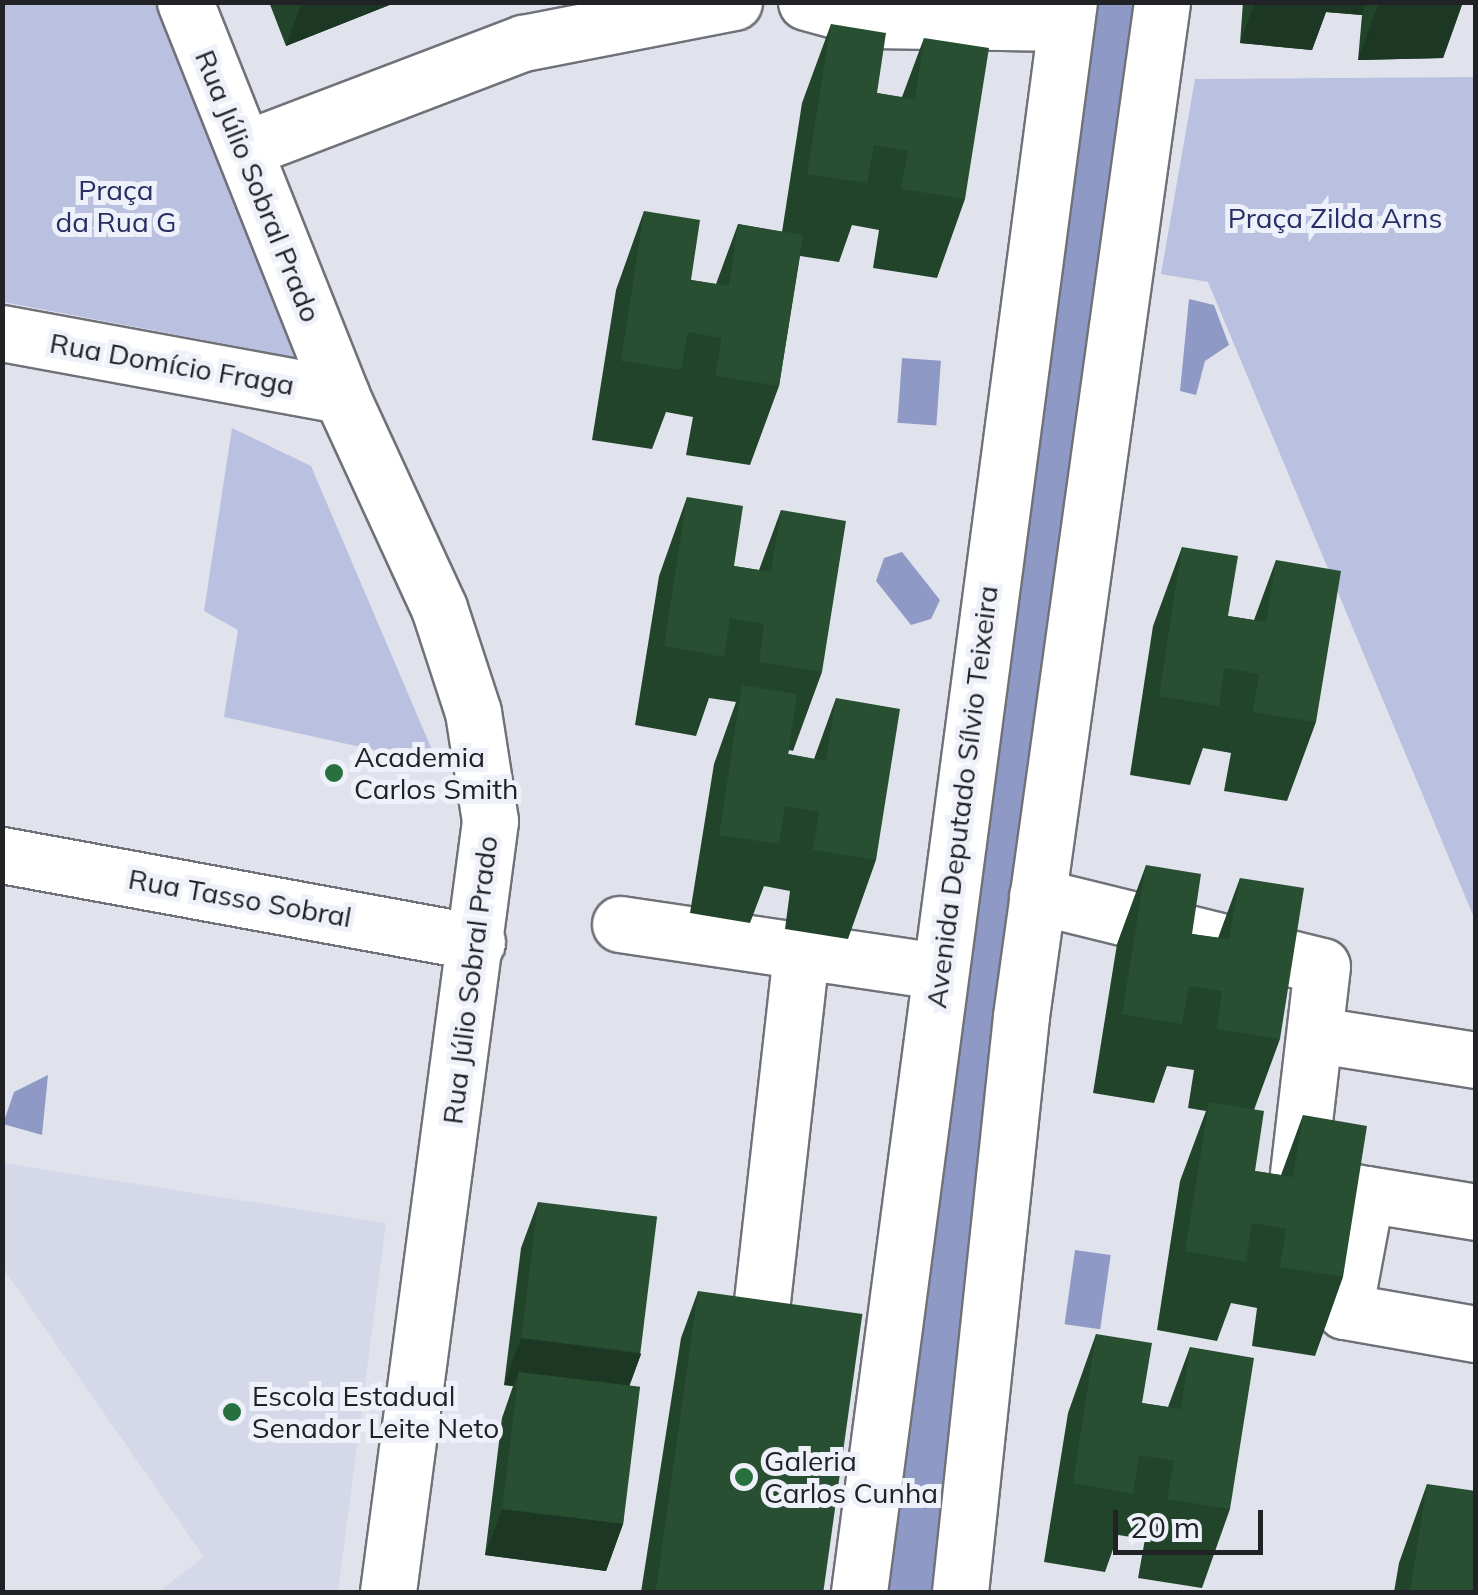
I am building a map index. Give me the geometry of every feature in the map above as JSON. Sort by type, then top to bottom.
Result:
[{"type":"main road","name":"Rua Júlio Sobral Prado","points":[[185,2],[341,395],[439,608],[474,712],[490,821],[388,1592]]},
{"type":"main road","points":[[245,149],[514,23],[734,2]]},
{"type":"main road","points":[[806,2],[916,12],[1067,13]]},
{"type":"main road","points":[[960,1592],[1037,896],[1162,2]]},
{"type":"main road","name":"Avenida Deputado Sílvio Teixeira","points":[[859,1592],[1067,13]]},
{"type":"main road","name":"Rua Domício Fraga","points":[[2,333],[341,395]]},
{"type":"main road","name":"Rua Tasso Sobral","points":[[2,855],[476,942]]},
{"type":"main road","points":[[1037,896],[1322,966],[1318,1035],[1297,1181],[1476,1212]]},
{"type":"main road","points":[[620,924],[940,970]]},
{"type":"main road","points":[[762,1301],[801,951]]},
{"type":"main road","points":[[1318,1035],[1476,1060]]},
{"type":"main road","points":[[1366,1194],[1344,1311],[1476,1334]]},
{"type":"shaded area","points":[[1189,299],[1214,305],[1229,345],[1205,361],[1196,395],[1180,391]]},
{"type":"shaded area","points":[[902,358],[941,361],[936,426],[897,423]]},
{"type":"shaded area","points":[[902,552],[940,600],[931,619],[911,625],[876,581],[884,558]]},
{"type":"shaded area","points":[[48,1075],[42,1135],[3,1124],[14,1092]]},
{"type":"shaded area","name":"Escola Estadual Senador Leite Neto","points":[[3,1163],[386,1223],[338,1592],[158,1592],[204,1557],[3,1268]]},
{"type":"shaded area","points":[[1075,1250],[1111,1255],[1100,1329],[1065,1324]]},
{"type":"green space","name":"Praça da Rua G","points":[[2,3],[162,3],[294,357],[3,302]]},
{"type":"green space","name":"Praça Zilda Arns","points":[[1475,77],[1475,920],[1208,282],[1161,274],[1195,79]]},
{"type":"green space","points":[[232,428],[311,466],[438,764],[224,717],[238,630],[204,611]]},
{"type":"building","points":[[831,24],[886,33],[877,93],[915,100],[924,38],[989,48],[965,199],[901,189],[908,151],[874,145],[867,183],[807,174]]},
{"type":"building","points":[[644,211],[700,220],[691,280],[729,286],[738,224],[803,235],[779,386],[715,376],[722,338],[688,332],[681,370],[621,361]]},
{"type":"building","points":[[687,497],[743,506],[734,566],[771,572],[781,510],[846,521],[822,672],[759,662],[764,624],[730,618],[724,657],[664,646]]},
{"type":"building","points":[[1182,547],[1238,556],[1228,616],[1266,622],[1276,560],[1341,571],[1316,722],[1253,712],[1259,674],[1224,668],[1219,706],[1159,696]]},
{"type":"building","points":[[742,685],[797,694],[788,754],[826,761],[836,698],[900,709],[876,860],[813,850],[819,812],[785,806],[779,844],[719,835]]},
{"type":"building","points":[[1146,865],[1201,874],[1192,934],[1229,939],[1240,878],[1304,888],[1280,1039],[1217,1029],[1222,991],[1189,986],[1182,1024],[1122,1014]]},
{"type":"building","points":[[1209,1102],[1264,1111],[1255,1171],[1293,1177],[1303,1115],[1367,1126],[1343,1277],[1280,1267],[1286,1229],[1252,1223],[1246,1262],[1185,1251]]},
{"type":"building","points":[[538,1202],[657,1217],[640,1353],[521,1338]]},
{"type":"building","name":"Galeria Carlos Cunha","points":[[698,1291],[862,1314],[823,1592],[656,1592]]},
{"type":"building","points":[[1096,1334],[1152,1343],[1142,1403],[1181,1409],[1190,1347],[1254,1358],[1230,1509],[1167,1499],[1174,1461],[1139,1455],[1133,1494],[1073,1483]]},
{"type":"building","points":[[519,1372],[640,1387],[623,1524],[502,1509]]},
{"type":"building","points":[[1427,1484],[1476,1491],[1476,1592],[1410,1592]]},
{"type":"waterway","points":[[907,1592],[1125,2]]},
{"type":"place","name":"Academia Carlos Smith","points":[[334,773]]},
{"type":"place","name":"Escola Estadual Senador Leite Neto","points":[[232,1412]]},
{"type":"place","name":"Galeria Carlos Cunha","points":[[744,1477]]}]
